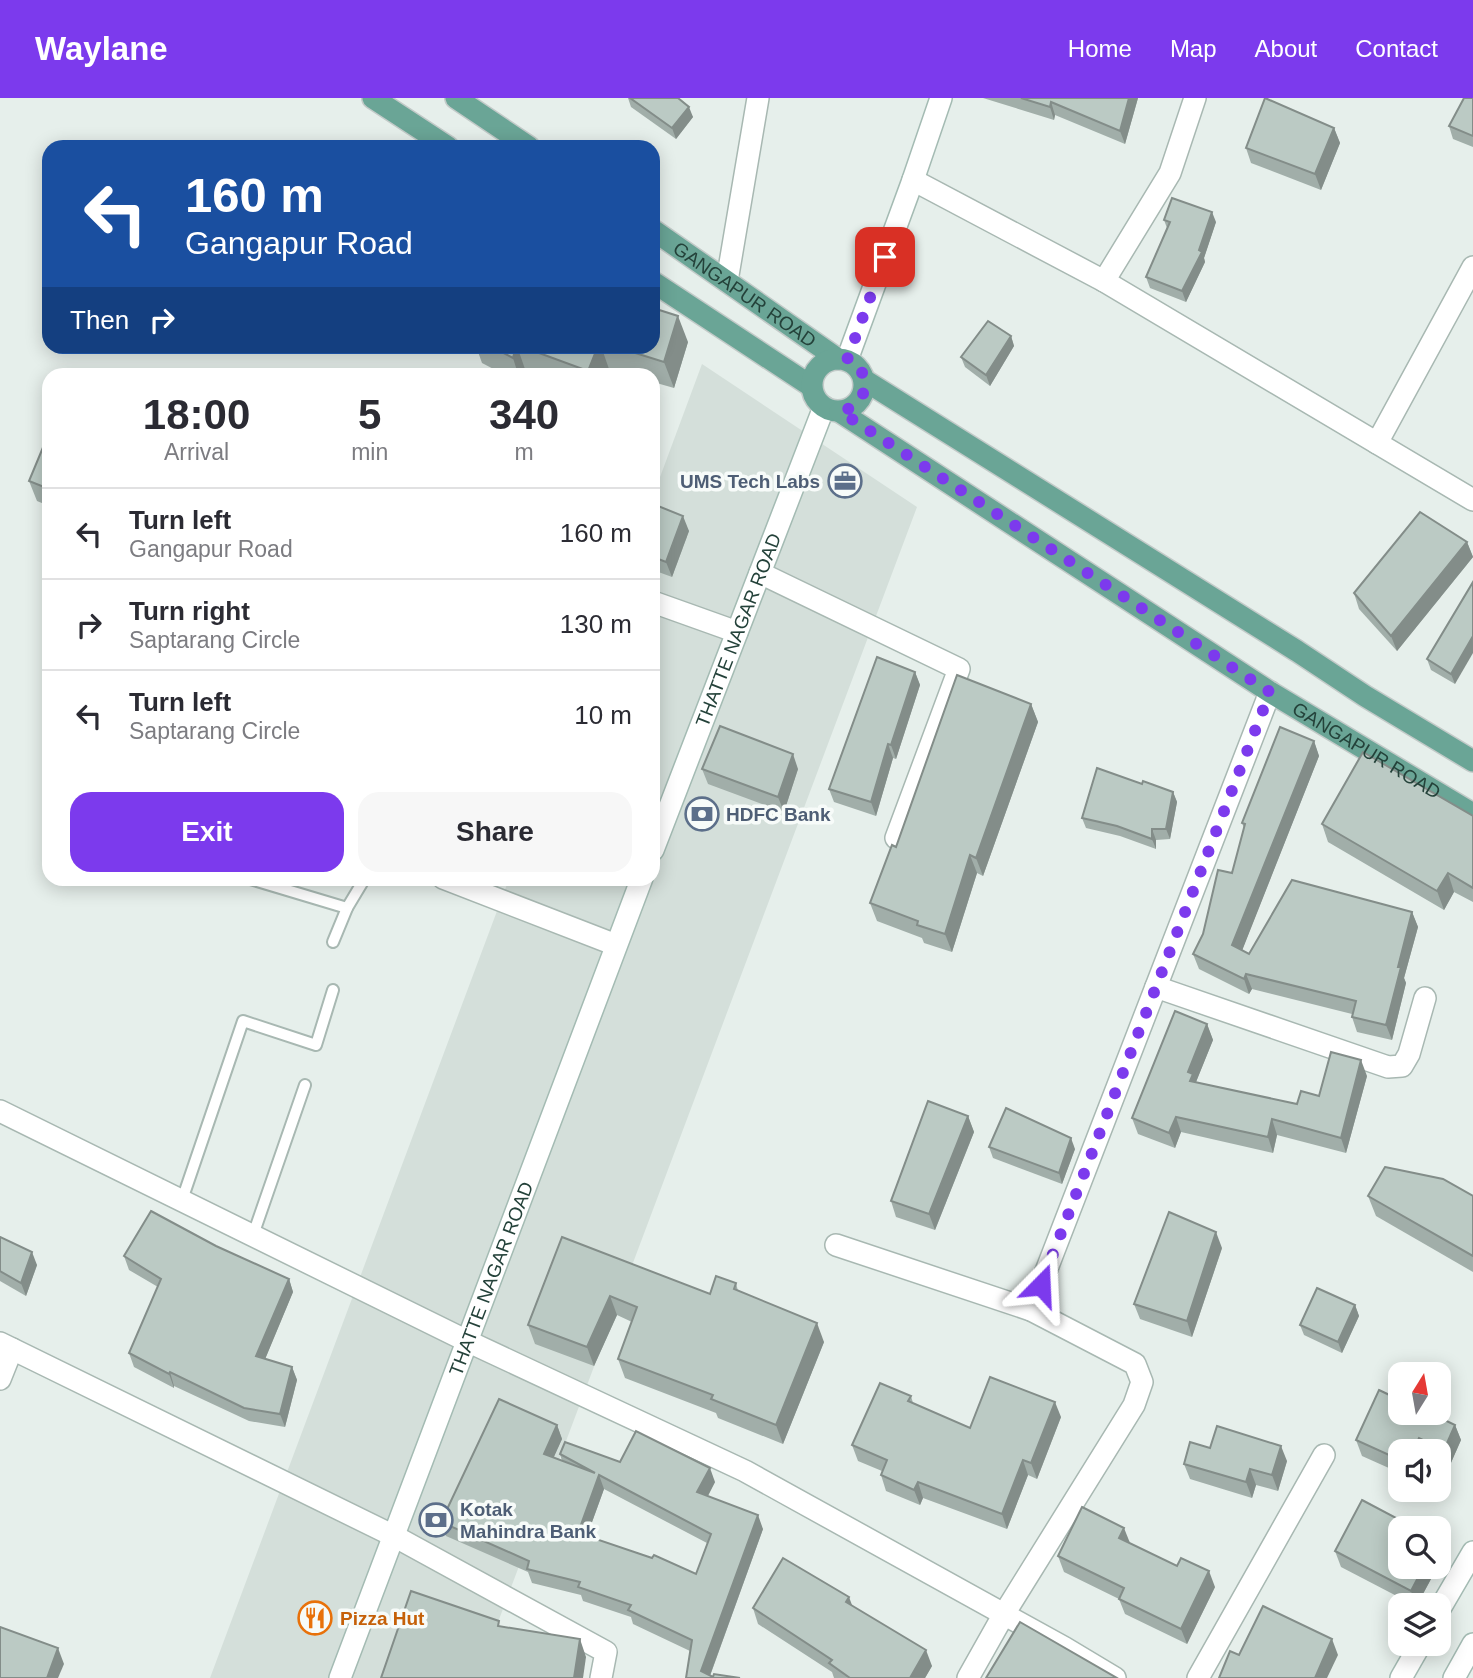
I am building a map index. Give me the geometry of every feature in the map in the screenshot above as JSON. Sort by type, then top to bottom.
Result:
[{"type":"main road","points":[[373,98],[437,140]]},
{"type":"main road","points":[[456,98],[519,140]]},
{"type":"main road","name":"GANGAPUR ROAD","points":[[660,235],[843,359]]},
{"type":"main road","name":"GANGAPUR ROAD","points":[[660,287],[811,386]]},
{"type":"main road","points":[[843,359],[861,371],[864,380],[862,397],[849,409],[832,410],[813,394],[811,386],[816,370],[830,360],[843,359]]},
{"type":"main road","points":[[864,380],[1473,761]]},
{"type":"main road","name":"GANGAPUR ROAD","points":[[832,410],[1270,692],[1473,814]]},
{"type":"street","points":[[727,281],[758,98]]},
{"type":"street","points":[[843,359],[913,180],[941,98]]},
{"type":"street","points":[[1104,281],[1170,173],[1195,98]]},
{"type":"street","points":[[913,180],[1104,281],[1473,500]]},
{"type":"street","points":[[1377,443],[1473,267]]},
{"type":"street","name":"THATTE NAGAR ROAD","points":[[660,832],[760,573],[832,410]]},
{"type":"street","points":[[760,573],[959,669],[896,838]]},
{"type":"street","points":[[660,604],[737,632]]},
{"type":"street","points":[[1031,1310],[1270,692]]},
{"type":"street","points":[[464,886],[616,945]]},
{"type":"street","name":"THATTE NAGAR ROAD","points":[[340,1678],[639,886]]},
{"type":"street","points":[[1156,987],[1388,1067],[1402,1066],[1409,1054],[1425,998]]},
{"type":"street","points":[[0,1111],[467,1341],[745,1471],[1115,1678]]},
{"type":"street","points":[[836,1245],[1031,1310],[1135,1364],[1142,1382],[1134,1405],[1004,1614],[968,1678]]},
{"type":"street","points":[[0,1379],[6,1346],[394,1536],[606,1652],[601,1678]]},
{"type":"street","points":[[1198,1678],[1324,1455]]},
{"type":"street","points":[[1449,1593],[1473,1552]]},
{"type":"street","points":[[1454,1678],[1473,1644]]},
{"type":"street","points":[[1401,1678],[1413,1656]]},
{"type":"lane","points":[[274,886],[347,908]]},
{"type":"lane","points":[[333,942],[347,908],[360,886]]},
{"type":"lane","points":[[182,1200],[243,1021],[316,1045],[333,990]]},
{"type":"lane","points":[[253,1235],[305,1085]]},
{"type":"shaded area","points":[[702,364],[917,507],[477,1678],[210,1678],[506,886],[660,886],[660,477]]},
{"type":"building","points":[[630,98],[678,98],[689,107],[672,128]]},
{"type":"building","points":[[1021,98],[1129,98],[1120,131],[1051,102],[1050,107]]},
{"type":"building","points":[[1265,98],[1334,128],[1315,174],[1246,148]]},
{"type":"building","points":[[1464,98],[1473,98],[1473,136],[1449,126]]},
{"type":"building","points":[[1172,198],[1212,212],[1199,250],[1202,252],[1182,291],[1146,277],[1170,222],[1164,220]]},
{"type":"building","points":[[660,310],[678,316],[664,362],[638,354],[660,354]]},
{"type":"building","points":[[988,321],[1011,336],[986,375],[961,357]]},
{"type":"building","points":[[542,354],[595,354],[589,368],[580,368]]},
{"type":"building","points":[[42,450],[42,486],[29,481]]},
{"type":"building","points":[[660,507],[683,516],[666,562],[660,560]]},
{"type":"building","points":[[1420,512],[1467,542],[1391,636],[1354,593]]},
{"type":"building","points":[[1473,582],[1473,636],[1451,674],[1427,659]]},
{"type":"building","points":[[877,657],[915,672],[891,745],[888,744],[871,802],[829,789]]},
{"type":"building","points":[[957,675],[1031,704],[976,858],[970,855],[945,934],[917,925],[918,921],[870,903],[892,845],[896,847]]},
{"type":"building","points":[[720,726],[793,754],[778,797],[702,769]]},
{"type":"building","points":[[1280,727],[1314,741],[1232,945],[1249,954],[1292,880],[1412,912],[1386,1025],[1352,1017],[1356,1001],[1246,974],[1244,979],[1193,954],[1203,934],[1218,870],[1232,873],[1245,824],[1242,823]]},
{"type":"building","points":[[1363,752],[1473,816],[1473,888],[1448,873],[1437,891],[1322,824]]},
{"type":"building","points":[[1097,768],[1173,792],[1166,829],[1152,829],[1152,839],[1117,826],[1082,818]]},
{"type":"building","points":[[1175,1011],[1207,1024],[1188,1072],[1193,1074],[1190,1081],[1297,1104],[1301,1091],[1319,1096],[1331,1052],[1361,1060],[1341,1138],[1272,1119],[1268,1137],[1176,1117],[1169,1133],[1132,1118]]},
{"type":"building","points":[[928,1101],[968,1116],[929,1214],[891,1201]]},
{"type":"building","points":[[1006,1108],[1071,1138],[1059,1173],[989,1147]]},
{"type":"building","points":[[1385,1167],[1443,1179],[1473,1196],[1473,1256],[1368,1196]]},
{"type":"building","points":[[151,1211],[216,1246],[289,1279],[256,1356],[292,1367],[280,1414],[244,1408],[129,1353],[161,1279],[124,1256]]},
{"type":"building","points":[[1169,1212],[1216,1232],[1187,1321],[1134,1304]]},
{"type":"building","points":[[0,1237],[32,1252],[21,1283],[0,1271]]},
{"type":"building","points":[[562,1237],[710,1294],[716,1276],[736,1283],[734,1289],[817,1323],[776,1425],[711,1399],[713,1395],[618,1359],[637,1307],[610,1296],[587,1347],[528,1325]]},
{"type":"building","points":[[1317,1288],[1355,1305],[1338,1342],[1300,1325]]},
{"type":"building","points":[[990,1377],[1055,1402],[1031,1463],[1023,1460],[1002,1514],[918,1482],[914,1490],[881,1475],[887,1460],[852,1445],[880,1383],[911,1396],[908,1401],[970,1428]]},
{"type":"building","points":[[1379,1390],[1388,1394],[1388,1425],[1455,1425],[1449,1439],[1388,1439],[1388,1455],[1356,1440]]},
{"type":"building","points":[[499,1399],[557,1425],[544,1454],[595,1473],[560,1454],[565,1442],[620,1462],[636,1431],[710,1468],[697,1492],[758,1515],[701,1671],[713,1677],[714,1674],[740,1678],[686,1678],[692,1640],[628,1610],[631,1605],[578,1587],[580,1582],[527,1569],[529,1561],[441,1522]],"holes":[[[599,1475],[711,1534],[696,1574],[654,1555],[652,1558],[578,1533]]]},
{"type":"building","points":[[1217,1426],[1281,1446],[1272,1475],[1250,1469],[1246,1482],[1184,1464],[1190,1442],[1210,1448]]},
{"type":"building","points":[[1362,1500],[1392,1516],[1388,1516],[1388,1579],[1335,1551]]},
{"type":"building","points":[[1082,1507],[1124,1528],[1119,1538],[1177,1566],[1181,1558],[1209,1571],[1181,1629],[1119,1599],[1124,1588],[1058,1556]]},
{"type":"building","points":[[783,1558],[849,1597],[846,1602],[926,1650],[910,1678],[850,1678],[829,1663],[832,1660],[753,1608]]},
{"type":"building","points":[[1388,1579],[1417,1579],[1411,1591]]},
{"type":"building","points":[[411,1591],[499,1621],[498,1626],[580,1639],[574,1678],[381,1678]]},
{"type":"building","points":[[1263,1606],[1332,1639],[1315,1678],[1219,1678],[1230,1651],[1239,1655]]},
{"type":"building","points":[[1020,1622],[1117,1678],[986,1678]]},
{"type":"building","points":[[0,1627],[58,1648],[47,1678],[0,1678]]},
{"type":"place","name":"UMS Tech Labs","points":[[845,481]]},
{"type":"place","name":"HDFC Bank","points":[[702,814]]},
{"type":"place","name":"Kotak Mahindra Bank","points":[[436,1520]]},
{"type":"place","name":"Pizza Hut","points":[[315,1618]]},
{"type":"route","points":[[885,257],[847,360],[861,371],[864,380],[862,397],[849,409],[841,412],[1270,692],[1041,1285]]}]
